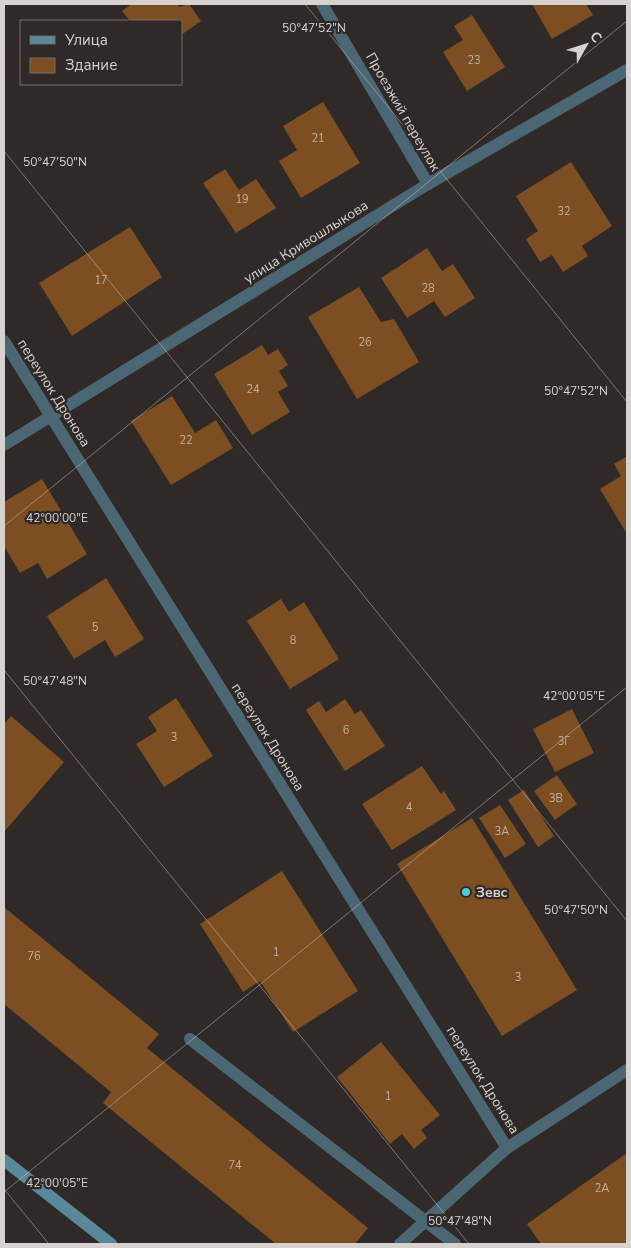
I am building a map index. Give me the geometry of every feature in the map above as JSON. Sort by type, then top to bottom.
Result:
[{"type":"main road","points":[[4,1160],[111,1244]]},
{"type":"street","name":"Проезжий переулок","points":[[322,4],[428,184]]},
{"type":"street","name":"улица Кривошлыкова","points":[[4,445],[428,184],[627,70]]},
{"type":"street","name":"переулок Дронова","points":[[4,341],[507,1148]]},
{"type":"street","points":[[190,1039],[455,1244]]},
{"type":"street","points":[[400,1244],[507,1148],[627,1070]]},
{"type":"building","points":[[132,4],[177,4],[179,7],[189,4],[201,21],[182,34],[182,20],[129,20],[122,11]]},
{"type":"building","points":[[532,4],[586,4],[593,15],[552,39]]},
{"type":"building","points":[[472,15],[505,67],[467,91],[443,52],[463,40],[454,26]]},
{"type":"building","points":[[323,102],[360,163],[301,198],[279,161],[297,150],[283,126]]},
{"type":"building","points":[[571,162],[612,226],[582,246],[588,256],[563,272],[552,255],[540,262],[526,239],[538,231],[516,196]]},
{"type":"building","points":[[225,169],[239,190],[256,179],[276,208],[236,233],[203,183]]},
{"type":"building","points":[[130,227],[162,277],[72,336],[39,283]]},
{"type":"building","points":[[427,248],[442,271],[453,264],[475,298],[445,317],[434,301],[407,318],[381,278]]},
{"type":"building","points":[[359,287],[381,322],[394,319],[419,362],[357,399],[308,317]]},
{"type":"building","points":[[262,345],[268,355],[278,349],[288,365],[279,371],[288,386],[278,392],[290,412],[252,435],[214,374]]},
{"type":"building","points":[[172,396],[195,433],[216,420],[233,448],[171,485],[131,421]]},
{"type":"building","points":[[627,456],[627,534],[600,489],[621,476],[614,464]]},
{"type":"building","points":[[42,479],[87,554],[47,579],[38,563],[20,573],[4,546],[4,502]]},
{"type":"building","points":[[106,578],[144,639],[115,657],[105,640],[74,659],[47,616]]},
{"type":"building","points":[[281,599],[289,612],[304,602],[339,659],[290,689],[247,621]]},
{"type":"building","points":[[176,698],[213,756],[164,787],[136,744],[157,731],[148,717]]},
{"type":"building","points":[[345,699],[355,714],[361,710],[385,746],[345,771],[306,710],[319,701],[326,712]]},
{"type":"building","points":[[572,709],[594,753],[555,772],[533,729]]},
{"type":"building","points":[[11,716],[64,762],[4,832],[4,724]]},
{"type":"building","points":[[422,766],[441,794],[444,791],[456,810],[392,850],[362,804]]},
{"type":"building","points":[[557,775],[577,804],[555,820],[534,791]]},
{"type":"building","points":[[524,790],[554,836],[538,847],[508,800]]},
{"type":"building","points":[[500,805],[526,844],[505,858],[479,818]]},
{"type":"building","points":[[472,818],[577,990],[502,1036],[397,864]]},
{"type":"building","points":[[282,871],[358,991],[293,1032],[260,981],[243,992],[200,924]]},
{"type":"building","points":[[4,907],[159,1034],[147,1048],[368,1228],[355,1244],[276,1244],[103,1103],[111,1092],[4,1004]]},
{"type":"building","points":[[381,1042],[440,1115],[421,1130],[427,1138],[414,1149],[402,1134],[390,1144],[337,1077]]},
{"type":"building","points":[[627,1153],[627,1244],[541,1244],[527,1224]]},
{"type":"place","name":"Зевс","points":[[466,892]]}]
